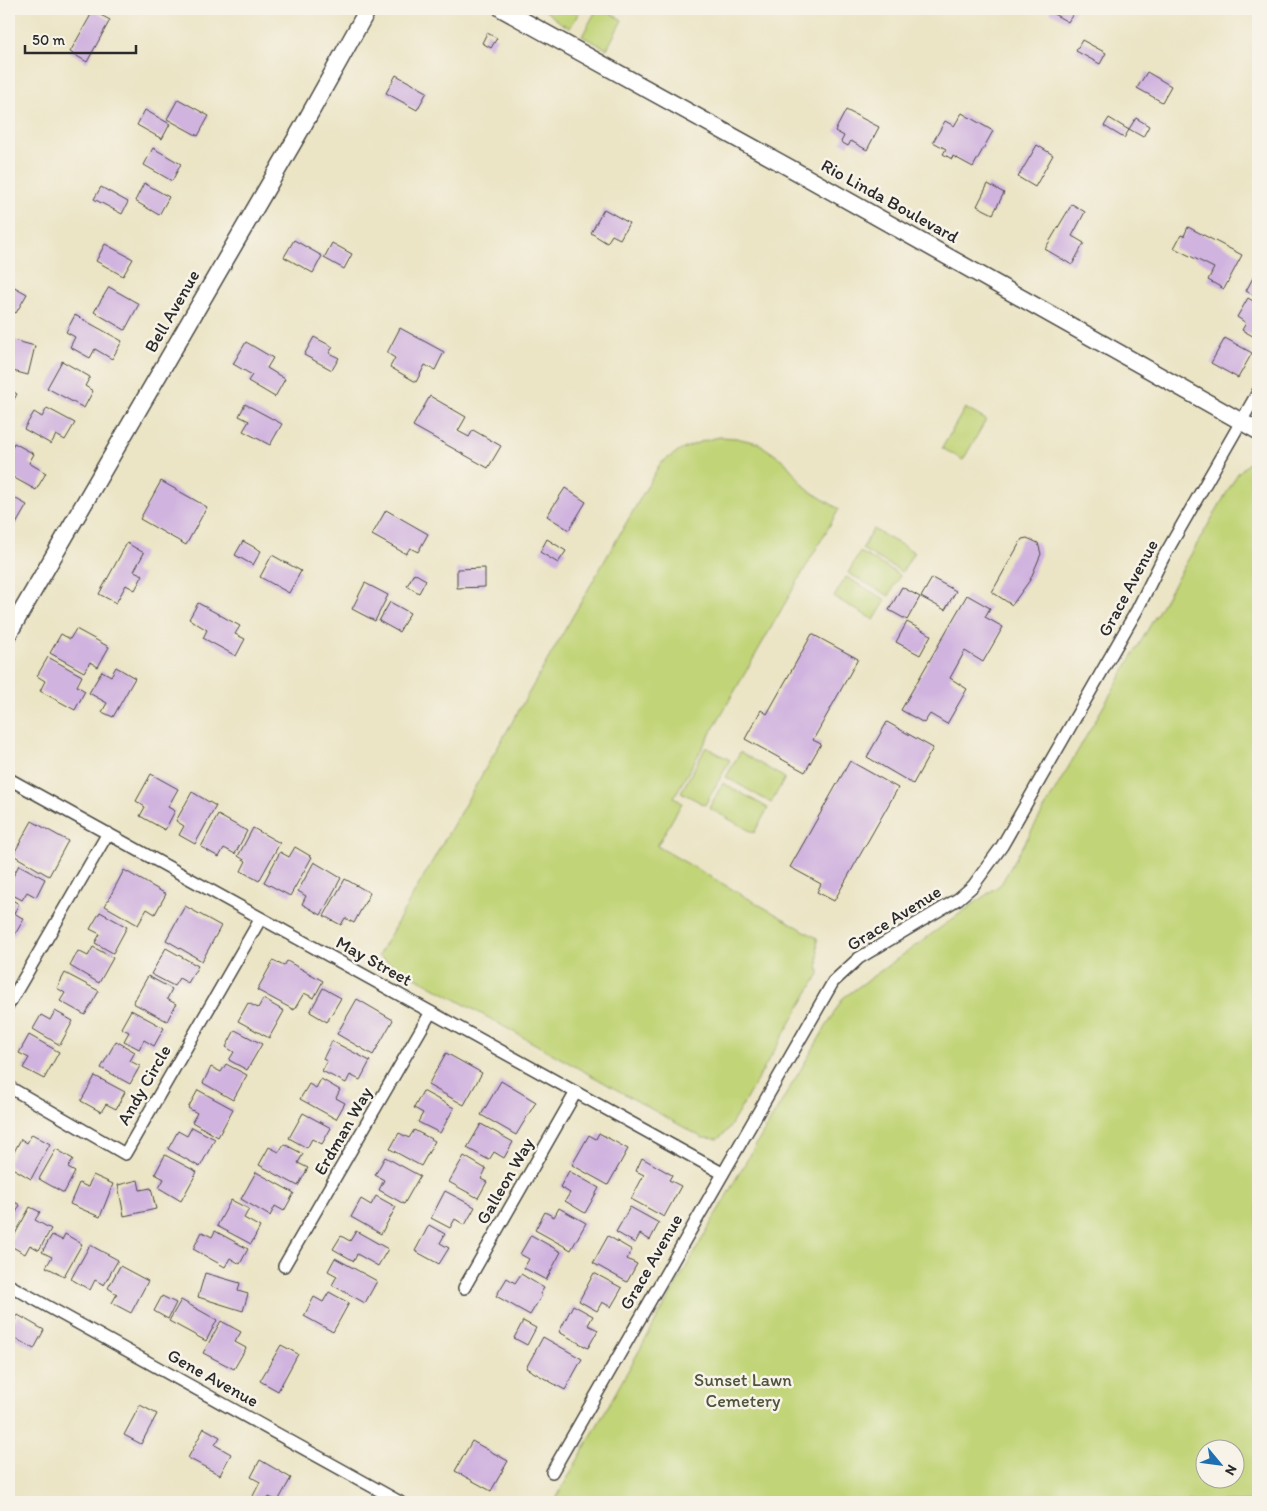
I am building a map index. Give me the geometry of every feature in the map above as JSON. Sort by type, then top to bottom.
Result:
[{"type":"main road","name":"Bell Avenue","points":[[9,633],[303,126],[368,9]]},
{"type":"main road","name":"Rio Linda Boulevard","points":[[502,9],[1258,430]]},
{"type":"street","name":"Grace Avenue","points":[[552,1472],[832,982],[858,958],[958,899],[973,886],[1002,846],[1133,617],[1163,558],[1258,392]]},
{"type":"street","name":"May Street","points":[[9,779],[722,1174]]},
{"type":"street","points":[[9,1004],[108,833]]},
{"type":"street","name":"Andy Circle","points":[[9,1088],[125,1154],[261,918]]},
{"type":"street","name":"Erdman Way","points":[[284,1266],[431,1012]]},
{"type":"street","name":"Galleon Way","points":[[464,1288],[576,1092]]},
{"type":"street","name":"Gene Avenue","points":[[9,1285],[400,1502]]},
{"type":"green space","points":[[543,9],[581,9],[570,28]]},
{"type":"green space","points":[[597,9],[603,9],[622,20],[607,49],[582,36]]},
{"type":"green space","points":[[965,408],[986,420],[963,460],[942,448]]},
{"type":"green space","points":[[720,437],[736,438],[758,443],[784,461],[808,490],[839,509],[674,797],[682,803],[657,846],[817,938],[819,974],[728,1130],[718,1139],[703,1138],[378,956],[660,464],[673,454],[688,447]]},
{"type":"green space","name":"Sunset Lawn Cemetery","points":[[1253,459],[1258,459],[1258,1502],[554,1502],[737,1177],[843,998],[1001,884],[1238,473]]},
{"type":"green space","points":[[873,529],[914,552],[902,572],[862,549]]},
{"type":"green space","points":[[860,552],[900,575],[889,596],[848,573]]},
{"type":"green space","points":[[846,577],[886,600],[874,620],[834,597]]},
{"type":"green space","points":[[706,747],[730,760],[705,805],[681,792]]},
{"type":"green space","points":[[740,752],[785,778],[771,803],[726,777]]},
{"type":"green space","points":[[723,783],[768,808],[754,833],[709,808]]},
{"type":"building","points":[[1051,9],[1076,9],[1068,22],[1050,12]]},
{"type":"building","points":[[93,11],[110,20],[87,62],[70,52]]},
{"type":"building","points":[[487,33],[497,38],[491,48],[482,43]]},
{"type":"building","points":[[1082,40],[1106,53],[1100,64],[1076,51]]},
{"type":"building","points":[[1147,72],[1171,86],[1162,102],[1137,88]]},
{"type":"building","points":[[396,75],[427,92],[417,110],[386,93]]},
{"type":"building","points":[[178,99],[209,116],[198,136],[167,119]]},
{"type":"building","points":[[145,110],[170,124],[162,139],[137,125]]},
{"type":"building","points":[[846,110],[879,127],[867,150],[851,141],[848,146],[841,142],[844,136],[835,131]]},
{"type":"building","points":[[962,113],[993,131],[973,167],[953,156],[952,159],[943,154],[946,149],[933,142],[945,121],[954,126]]},
{"type":"building","points":[[1109,118],[1129,130],[1124,138],[1104,126]]},
{"type":"building","points":[[1136,118],[1149,126],[1143,137],[1129,129]]},
{"type":"building","points":[[1037,145],[1053,155],[1035,187],[1018,177]]},
{"type":"building","points":[[153,148],[181,164],[172,181],[144,165]]},
{"type":"building","points":[[144,183],[169,197],[159,215],[135,201]]},
{"type":"building","points":[[988,184],[1004,193],[993,214],[977,206]]},
{"type":"building","points":[[101,187],[128,202],[122,214],[94,199]]},
{"type":"building","points":[[1072,204],[1085,212],[1072,236],[1084,243],[1072,265],[1045,249]]},
{"type":"building","points":[[604,209],[629,223],[620,239],[612,235],[607,243],[591,233]]},
{"type":"building","points":[[1188,227],[1242,255],[1224,289],[1208,280],[1214,268],[1174,248],[1181,235],[1184,236]]},
{"type":"building","points":[[294,240],[322,256],[313,273],[284,257]]},
{"type":"building","points":[[332,243],[352,254],[344,269],[324,258]]},
{"type":"building","points":[[105,244],[133,259],[123,276],[96,261]]},
{"type":"building","points":[[1256,272],[1258,273],[1258,298],[1246,291]]},
{"type":"building","points":[[9,284],[27,294],[16,313],[9,309]]},
{"type":"building","points":[[109,287],[139,304],[125,330],[94,312]]},
{"type":"building","points":[[1248,298],[1258,304],[1258,339],[1242,330],[1246,323],[1237,317]]},
{"type":"building","points":[[75,315],[122,341],[112,359],[95,349],[90,358],[70,347],[75,337],[66,332]]},
{"type":"building","points":[[400,328],[444,352],[435,370],[425,365],[416,382],[390,367],[395,358],[387,353]]},
{"type":"building","points":[[314,337],[333,347],[329,353],[339,358],[332,370],[304,355]]},
{"type":"building","points":[[1225,338],[1252,353],[1238,378],[1211,363]]},
{"type":"building","points":[[9,339],[35,346],[28,375],[9,370]]},
{"type":"building","points":[[246,342],[273,358],[267,368],[285,379],[275,397],[248,381],[252,375],[233,364]]},
{"type":"building","points":[[62,361],[90,377],[85,386],[93,391],[84,408],[47,388]]},
{"type":"building","points":[[9,389],[17,394],[9,408]]},
{"type":"building","points":[[430,396],[466,417],[458,431],[469,437],[473,430],[501,446],[488,468],[413,426]]},
{"type":"building","points":[[245,404],[282,424],[270,445],[243,431],[249,421],[239,416]]},
{"type":"building","points":[[47,408],[75,423],[65,440],[56,435],[51,444],[24,429],[34,412],[42,417]]},
{"type":"building","points":[[14,443],[34,454],[29,463],[46,473],[36,490],[9,475],[9,453]]},
{"type":"building","points":[[161,481],[207,507],[186,545],[140,519]]},
{"type":"building","points":[[565,488],[586,502],[569,530],[547,516]]},
{"type":"building","points":[[9,495],[27,505],[12,531],[9,529]]},
{"type":"building","points":[[386,510],[428,534],[418,552],[410,548],[406,554],[372,535]]},
{"type":"building","points":[[1027,538],[1038,543],[1041,554],[1030,580],[1012,605],[992,592],[1022,539]]},
{"type":"building","points":[[547,539],[566,551],[558,563],[540,552]]},
{"type":"building","points":[[243,541],[261,551],[253,565],[235,555]]},
{"type":"building","points":[[127,543],[144,553],[134,571],[143,575],[135,590],[126,585],[116,603],[99,594]]},
{"type":"building","points":[[272,555],[301,571],[289,593],[260,577]]},
{"type":"building","points":[[485,568],[485,587],[457,588],[457,569]]},
{"type":"building","points":[[414,573],[426,580],[419,593],[407,586]]},
{"type":"building","points":[[932,578],[956,591],[945,610],[921,597]]},
{"type":"building","points":[[365,583],[388,595],[375,621],[352,609]]},
{"type":"building","points":[[902,587],[920,597],[907,620],[889,610]]},
{"type":"building","points":[[967,595],[990,608],[985,617],[1003,627],[983,662],[965,651],[950,678],[967,689],[947,724],[930,714],[924,723],[901,710]]},
{"type":"building","points":[[390,602],[410,613],[399,632],[379,621]]},
{"type":"building","points":[[198,603],[240,626],[235,634],[245,639],[236,656],[203,638],[207,630],[189,619]]},
{"type":"building","points":[[907,622],[931,635],[920,655],[896,642]]},
{"type":"building","points":[[76,629],[109,647],[98,667],[90,662],[84,672],[50,653],[61,634],[70,639]]},
{"type":"building","points":[[812,634],[858,659],[813,740],[821,744],[805,772],[745,739],[761,710],[767,714]]},
{"type":"building","points":[[48,657],[82,676],[77,686],[85,691],[75,710],[40,691],[45,681],[37,676]]},
{"type":"building","points":[[116,667],[135,678],[113,717],[102,712],[107,703],[89,693],[102,671],[111,676]]},
{"type":"building","points":[[887,722],[933,748],[913,784],[867,757]]},
{"type":"building","points":[[850,761],[898,788],[834,901],[817,892],[821,884],[790,867]]},
{"type":"building","points":[[151,774],[178,789],[168,807],[175,811],[165,830],[140,816],[145,807],[136,801]]},
{"type":"building","points":[[192,792],[216,806],[195,844],[179,835],[184,826],[176,821]]},
{"type":"building","points":[[218,815],[247,831],[235,854],[224,848],[219,857],[201,847]]},
{"type":"building","points":[[32,821],[68,841],[49,876],[13,855]]},
{"type":"building","points":[[253,828],[280,843],[259,881],[241,871],[246,861],[238,856]]},
{"type":"building","points":[[295,847],[312,857],[290,896],[264,882],[280,852],[289,857]]},
{"type":"building","points":[[314,862],[341,878],[321,915],[302,904],[306,896],[298,891]]},
{"type":"building","points":[[19,865],[45,879],[36,897],[27,892],[22,900],[9,893],[9,884]]},
{"type":"building","points":[[124,870],[166,894],[155,914],[147,909],[138,925],[105,906]]},
{"type":"building","points":[[345,879],[370,893],[354,923],[345,918],[341,925],[324,916]]},
{"type":"building","points":[[9,898],[19,904],[14,913],[24,919],[14,936],[9,933]]},
{"type":"building","points":[[185,906],[221,926],[202,961],[166,940]]},
{"type":"building","points":[[100,912],[127,927],[113,953],[95,943],[100,934],[90,929]]},
{"type":"building","points":[[93,947],[113,958],[99,983],[70,966],[78,951],[88,956]]},
{"type":"building","points":[[166,948],[198,966],[188,983],[179,978],[174,986],[151,974]]},
{"type":"building","points":[[273,961],[284,966],[287,961],[323,981],[314,998],[304,993],[294,1010],[257,990]]},
{"type":"building","points":[[65,973],[99,991],[85,1015],[60,1001],[65,993],[57,988]]},
{"type":"building","points":[[148,976],[172,989],[167,999],[176,1004],[167,1021],[133,1003]]},
{"type":"building","points":[[323,988],[341,998],[327,1022],[310,1012]]},
{"type":"building","points":[[263,999],[284,1011],[269,1038],[238,1021],[248,1003],[258,1008]]},
{"type":"building","points":[[357,999],[393,1020],[373,1055],[337,1034]]},
{"type":"building","points":[[131,1010],[164,1028],[154,1046],[144,1040],[139,1049],[124,1041],[129,1032],[121,1028]]},
{"type":"building","points":[[55,1011],[73,1021],[60,1045],[33,1029],[41,1015],[50,1020]]},
{"type":"building","points":[[235,1030],[262,1044],[247,1070],[229,1060],[234,1052],[226,1047]]},
{"type":"building","points":[[29,1035],[59,1052],[44,1079],[23,1068],[29,1058],[19,1053]]},
{"type":"building","points":[[116,1041],[135,1052],[130,1061],[140,1066],[130,1084],[101,1068]]},
{"type":"building","points":[[332,1041],[370,1061],[360,1080],[350,1075],[346,1083],[322,1071],[327,1061],[323,1059]]},
{"type":"building","points":[[446,1053],[482,1073],[464,1105],[428,1085]]},
{"type":"building","points":[[226,1064],[247,1075],[233,1100],[203,1083],[211,1067],[221,1072]]},
{"type":"building","points":[[95,1076],[125,1092],[116,1109],[106,1104],[101,1112],[81,1101]]},
{"type":"building","points":[[321,1079],[340,1090],[336,1098],[345,1103],[336,1119],[300,1099],[309,1084],[316,1088]]},
{"type":"building","points":[[501,1081],[536,1102],[516,1135],[481,1115]]},
{"type":"building","points":[[198,1090],[233,1109],[218,1137],[192,1122],[197,1113],[188,1108]]},
{"type":"building","points":[[423,1091],[454,1108],[440,1133],[418,1122],[423,1113],[414,1108]]},
{"type":"building","points":[[303,1113],[331,1128],[322,1144],[312,1139],[307,1148],[289,1138]]},
{"type":"building","points":[[481,1124],[513,1142],[504,1158],[494,1152],[489,1160],[467,1148]]},
{"type":"building","points":[[192,1127],[215,1139],[200,1167],[168,1149],[178,1131],[187,1136]]},
{"type":"building","points":[[414,1130],[435,1141],[421,1166],[390,1149],[399,1133],[409,1138]]},
{"type":"building","points":[[599,1133],[628,1149],[608,1185],[572,1165],[589,1135],[596,1139]]},
{"type":"building","points":[[32,1134],[50,1144],[31,1179],[9,1166],[9,1161],[21,1139],[27,1143]]},
{"type":"building","points":[[284,1144],[303,1154],[298,1163],[308,1168],[298,1186],[259,1165],[269,1147],[279,1152]]},
{"type":"building","points":[[56,1149],[73,1159],[68,1168],[75,1172],[64,1193],[39,1179]]},
{"type":"building","points":[[165,1155],[197,1172],[181,1201],[159,1188],[164,1179],[155,1174]]},
{"type":"building","points":[[464,1156],[486,1169],[481,1179],[487,1182],[478,1198],[449,1182]]},
{"type":"building","points":[[385,1157],[420,1176],[404,1204],[379,1190],[384,1180],[375,1175]]},
{"type":"building","points":[[642,1158],[672,1175],[669,1180],[681,1186],[664,1217],[631,1199],[644,1175],[636,1171]]},
{"type":"building","points":[[569,1171],[599,1188],[585,1213],[565,1201],[570,1193],[560,1187]]},
{"type":"building","points":[[256,1172],[294,1193],[284,1211],[275,1206],[270,1216],[241,1199]]},
{"type":"building","points":[[93,1175],[113,1184],[100,1217],[70,1204],[79,1183],[88,1187]]},
{"type":"building","points":[[138,1180],[140,1190],[151,1188],[156,1209],[124,1216],[118,1185]]},
{"type":"building","points":[[445,1191],[475,1207],[465,1225],[455,1219],[450,1228],[431,1218]]},
{"type":"building","points":[[376,1196],[396,1207],[381,1234],[351,1217],[361,1199],[371,1205]]},
{"type":"building","points":[[9,1199],[20,1205],[9,1226]]},
{"type":"building","points":[[231,1200],[249,1209],[244,1218],[260,1227],[251,1244],[217,1226]]},
{"type":"building","points":[[30,1207],[40,1212],[35,1220],[51,1229],[39,1250],[30,1245],[25,1254],[9,1245]]},
{"type":"building","points":[[630,1207],[659,1223],[650,1240],[640,1234],[635,1243],[616,1232]]},
{"type":"building","points":[[559,1208],[586,1223],[571,1250],[535,1230],[545,1212],[554,1217]]},
{"type":"building","points":[[429,1225],[445,1234],[440,1243],[449,1248],[439,1264],[415,1251]]},
{"type":"building","points":[[215,1231],[248,1249],[240,1264],[230,1258],[225,1267],[193,1249],[202,1232],[212,1237]]},
{"type":"building","points":[[356,1231],[388,1249],[378,1266],[357,1254],[354,1261],[333,1249],[341,1236],[350,1241]]},
{"type":"building","points":[[65,1234],[82,1244],[64,1276],[46,1267],[52,1257],[42,1252],[52,1235],[62,1240]]},
{"type":"building","points":[[531,1235],[561,1252],[546,1280],[524,1268],[529,1259],[520,1254]]},
{"type":"building","points":[[608,1236],[632,1250],[627,1259],[637,1264],[627,1282],[593,1263]]},
{"type":"building","points":[[90,1245],[118,1260],[104,1285],[95,1280],[90,1290],[71,1279]]},
{"type":"building","points":[[335,1258],[377,1281],[365,1303],[332,1285],[337,1276],[328,1271]]},
{"type":"building","points":[[120,1266],[148,1281],[131,1313],[112,1303],[117,1294],[108,1288]]},
{"type":"building","points":[[205,1273],[240,1283],[238,1291],[248,1294],[243,1311],[198,1297]]},
{"type":"building","points":[[594,1273],[622,1288],[611,1307],[602,1302],[597,1311],[579,1301]]},
{"type":"building","points":[[521,1274],[544,1288],[530,1315],[496,1296],[507,1278],[515,1283]]},
{"type":"building","points":[[329,1292],[349,1303],[333,1332],[304,1316],[314,1297],[323,1302]]},
{"type":"building","points":[[162,1296],[176,1303],[168,1319],[154,1311]]},
{"type":"building","points":[[181,1300],[217,1320],[206,1341],[169,1321]]},
{"type":"building","points":[[573,1305],[593,1316],[588,1325],[598,1330],[588,1348],[559,1332]]},
{"type":"building","points":[[18,1315],[44,1330],[34,1349],[9,1335],[9,1317],[15,1320]]},
{"type":"building","points":[[221,1321],[241,1332],[235,1342],[246,1348],[234,1369],[203,1353]]},
{"type":"building","points":[[523,1321],[536,1328],[527,1345],[514,1338]]},
{"type":"building","points":[[543,1337],[582,1359],[565,1390],[526,1368]]},
{"type":"building","points":[[281,1345],[298,1354],[278,1391],[260,1381]]},
{"type":"building","points":[[140,1405],[157,1414],[141,1444],[124,1435]]},
{"type":"building","points":[[204,1428],[220,1437],[215,1445],[231,1454],[220,1475],[188,1458]]},
{"type":"building","points":[[472,1441],[508,1461],[491,1491],[455,1471]]},
{"type":"building","points":[[260,1460],[291,1478],[278,1501],[269,1497],[266,1502],[259,1502],[252,1498],[260,1482],[251,1477]]}]
